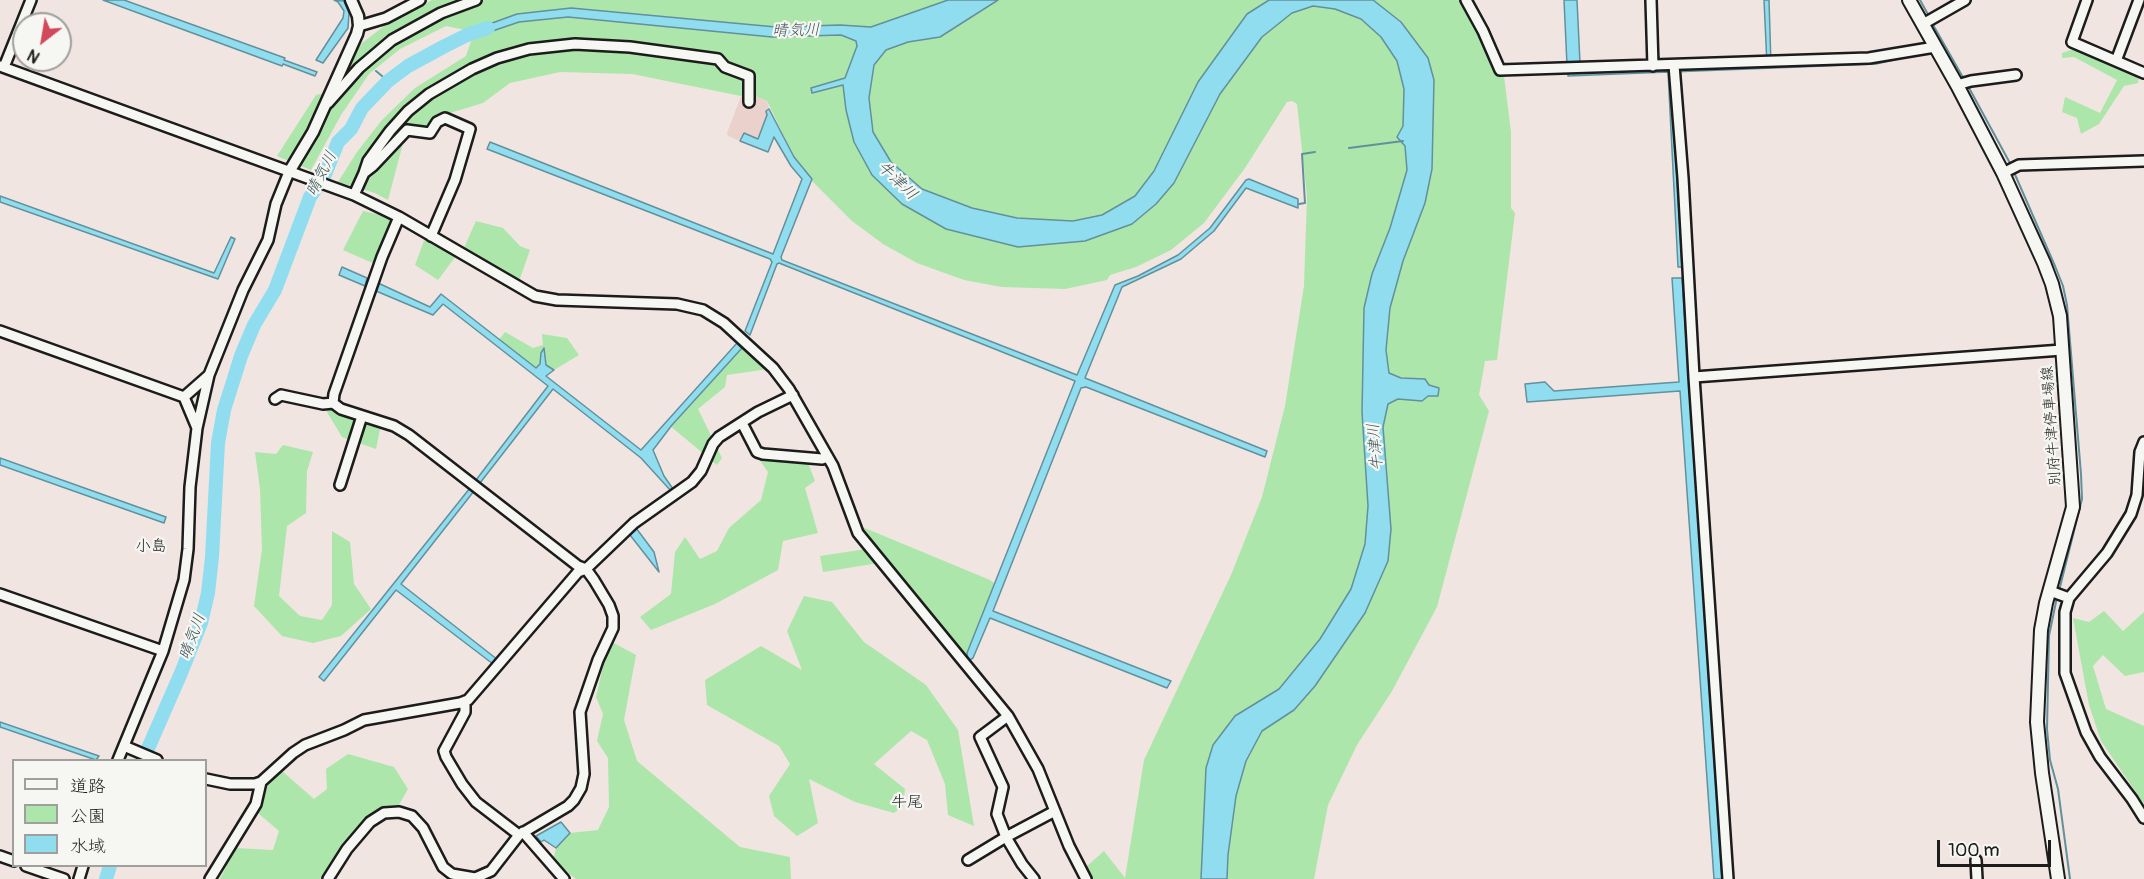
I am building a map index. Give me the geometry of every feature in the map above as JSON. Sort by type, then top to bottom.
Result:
[{"type":"main road","name":"別府牛津停車場線","points":[[1909,0],[1928,20],[1935,46],[1964,83],[2005,171],[2052,284],[2060,316],[2073,507],[2041,630],[2037,722],[2042,773],[2058,879]]},
{"type":"street","points":[[31,0],[2,66],[354,195],[399,217],[535,296],[557,300],[677,304],[703,310],[724,323],[773,368],[793,395],[801,408],[803,417],[828,457],[842,487],[853,522],[867,546],[1008,716],[1038,769],[1069,846],[1086,879]]},
{"type":"street","points":[[118,759],[163,651],[184,580],[188,549],[190,487],[197,428],[209,375],[243,290],[268,240],[276,204],[289,172],[313,132],[359,26],[358,16],[351,0]]},
{"type":"street","points":[[359,26],[386,18],[420,0]]},
{"type":"street","points":[[324,108],[359,68],[392,40],[441,13],[476,0]]},
{"type":"street","points":[[1466,0],[1500,70],[1653,66],[1674,70],[1769,62],[1869,58],[1935,46]]},
{"type":"street","points":[[1651,0],[1653,66]]},
{"type":"street","points":[[1928,20],[1965,0]]},
{"type":"street","points":[[2087,0],[2072,42],[2144,73]]},
{"type":"street","points":[[2116,61],[2139,0]]},
{"type":"street","points":[[354,195],[368,161],[408,111],[429,94],[472,69],[497,58],[529,49],[548,45],[597,45],[718,59],[725,67],[749,76],[749,102]]},
{"type":"street","points":[[1674,70],[1728,879]]},
{"type":"street","points":[[1964,83],[2016,75]]},
{"type":"street","points":[[364,173],[407,130],[429,133],[437,122],[445,118],[470,129],[455,180],[431,236]]},
{"type":"street","points":[[2005,171],[2019,165],[2144,161]]},
{"type":"street","points":[[333,403],[334,394],[382,257],[399,217]]},
{"type":"street","points":[[0,331],[184,397],[197,428]]},
{"type":"street","points":[[1694,377],[2062,351]]},
{"type":"street","points":[[184,397],[209,375]]},
{"type":"street","points":[[275,399],[281,395],[323,405],[333,403],[341,409],[394,426],[409,435],[578,566],[586,569],[609,605],[613,616],[613,628],[598,660],[580,712],[584,759],[582,781],[574,800],[568,806],[521,834],[491,871],[475,878],[462,877],[447,870],[440,863],[417,820],[406,814],[384,813],[370,822],[347,849],[328,879]]},
{"type":"street","points":[[207,779],[230,784],[255,784],[261,782],[304,745],[364,720],[465,702],[578,572],[586,569],[634,523],[692,482],[701,471],[712,444],[742,423],[793,395]]},
{"type":"street","points":[[340,485],[362,416]]},
{"type":"street","points":[[742,423],[757,452],[822,459],[828,457]]},
{"type":"street","points":[[2144,442],[2140,452],[2137,495],[2131,514],[2107,553],[2066,596],[2065,612],[2065,673],[2091,741],[2100,758],[2144,818]]},
{"type":"street","points":[[2051,591],[2066,596]]},
{"type":"street","points":[[0,594],[163,651]]},
{"type":"street","points":[[465,702],[465,712],[444,751],[446,757],[476,802],[521,834],[564,879]]},
{"type":"street","points":[[1008,716],[980,737],[1003,787],[998,814],[1006,837],[1034,879]]},
{"type":"street","points":[[124,746],[155,759]]},
{"type":"street","points":[[210,879],[256,804],[261,782]]},
{"type":"street","points":[[968,860],[1055,811]]},
{"type":"street","points":[[1976,860],[1977,879]]},
{"type":"street","points":[[29,867],[64,879]]},
{"type":"shaded area","points":[[741,96],[755,96],[767,101],[769,109],[766,111],[767,115],[758,139],[744,133],[740,141],[728,136],[727,133]]},
{"type":"green space","points":[[432,0],[948,0],[871,27],[840,25],[776,27],[571,8],[517,14],[470,31],[446,26],[400,49],[369,74],[341,115],[311,170],[277,156],[316,95],[336,90],[357,47],[388,23]]},
{"type":"green space","points":[[998,0],[1269,0],[1247,14],[1198,82],[1154,171],[1135,196],[1102,215],[1073,221],[1017,218],[972,208],[922,189],[891,162],[873,132],[869,98],[874,65],[886,50],[908,42],[940,37]]},
{"type":"green space","points":[[1373,0],[1470,0],[1504,76],[1511,132],[1511,208],[1515,213],[1497,360],[1485,361],[1479,395],[1489,411],[1437,607],[1392,691],[1357,745],[1328,805],[1314,879],[1227,879],[1236,796],[1246,761],[1262,731],[1294,710],[1315,686],[1365,613],[1388,561],[1391,529],[1383,427],[1388,404],[1398,399],[1422,401],[1428,396],[1438,396],[1425,379],[1401,378],[1389,373],[1386,350],[1390,308],[1403,261],[1425,203],[1432,169],[1434,80],[1402,22]]},
{"type":"green space","points":[[1313,6],[1335,9],[1361,19],[1381,37],[1397,61],[1404,89],[1403,126],[1407,170],[1390,228],[1372,274],[1362,412],[1368,506],[1365,544],[1351,589],[1320,639],[1279,689],[1235,716],[1206,768],[1201,879],[1082,879],[1079,873],[1104,851],[1125,878],[1144,760],[1231,575],[1262,497],[1285,406],[1304,286],[1307,196],[1297,104],[1292,101],[1287,102],[1245,168],[1204,223],[1171,250],[1136,267],[1110,275],[1107,280],[1065,289],[1002,287],[964,280],[917,263],[883,244],[852,221],[810,179],[794,157],[767,101],[755,96],[741,96],[632,74],[560,72],[510,83],[483,103],[443,115],[427,129],[407,128],[388,200],[375,193],[338,182],[357,152],[382,120],[415,88],[466,56],[472,38],[519,22],[568,17],[772,37],[841,35],[856,41],[857,46],[845,78],[811,88],[812,93],[843,84],[846,110],[946,229],[1132,224],[1156,204],[1174,183],[1220,94],[1262,37],[1292,13]]},
{"type":"green space","points":[[2074,49],[2139,77],[2138,83],[2124,86],[2099,124],[2081,134],[2077,118],[2062,112],[2065,97],[2100,113],[2117,80],[2074,57],[2062,58],[2062,53]]},
{"type":"green space","points":[[363,211],[385,216],[394,221],[377,265],[343,250]]},
{"type":"green space","points":[[476,221],[503,228],[520,246],[530,250],[518,284],[463,250]]},
{"type":"green space","points":[[425,238],[456,256],[438,280],[415,265]]},
{"type":"green space","points":[[505,332],[533,348],[543,345],[542,334],[567,338],[579,355],[554,370],[540,374],[498,341]]},
{"type":"green space","points":[[746,334],[782,367],[727,375],[725,387],[698,409],[722,458],[717,465],[669,425]]},
{"type":"green space","points":[[324,407],[380,429],[376,449],[342,437]]},
{"type":"green space","points":[[283,445],[313,452],[307,471],[306,513],[287,526],[279,596],[300,616],[322,620],[332,605],[332,531],[350,542],[354,584],[371,609],[341,636],[313,643],[282,636],[254,606],[262,549],[260,489],[255,452],[276,454]]},
{"type":"green space","points":[[756,455],[807,460],[815,481],[805,488],[818,533],[783,541],[778,570],[715,604],[651,630],[640,617],[671,594],[675,552],[685,537],[700,559],[717,551],[729,528],[761,500],[768,472]]},
{"type":"green space","points":[[860,526],[990,580],[999,587],[968,661],[885,562],[823,572],[820,556],[873,548]]},
{"type":"green space","points":[[804,596],[832,602],[864,642],[926,685],[958,730],[974,826],[948,815],[945,784],[927,740],[911,731],[874,764],[905,789],[903,806],[894,813],[855,802],[809,779],[818,823],[797,836],[774,816],[769,796],[790,764],[779,746],[707,705],[705,680],[761,646],[802,670],[787,631]]},
{"type":"green space","points":[[2104,611],[2123,631],[2144,612],[2144,672],[2125,676],[2103,655],[2093,666],[2106,709],[2144,726],[2144,804],[2101,741],[2089,705],[2073,618],[2089,622]]},
{"type":"green space","points":[[612,642],[636,655],[624,720],[637,761],[740,847],[790,857],[791,879],[576,879],[553,861],[556,848],[570,833],[598,830],[609,807],[608,758],[597,741],[603,714],[596,697],[606,653]]},
{"type":"green space","points":[[348,754],[394,767],[408,789],[399,805],[374,813],[342,847],[320,879],[220,879],[235,848],[273,850],[279,831],[258,813],[267,787],[282,771],[314,799],[327,789],[326,769]]},
{"type":"water","points":[[103,0],[124,0],[285,58],[284,60],[317,72],[315,76],[283,64],[282,66]]},
{"type":"water","points":[[334,0],[344,1],[349,13],[348,28],[323,63],[316,60],[343,18],[344,11]]},
{"type":"water","name":"牛津川","points":[[948,0],[998,0],[940,37],[908,42],[886,50],[874,65],[869,98],[873,132],[891,162],[922,189],[972,208],[1017,218],[1073,221],[1102,215],[1135,196],[1154,171],[1198,82],[1247,14],[1269,0],[1373,0],[1401,22],[1428,58],[1434,80],[1432,169],[1425,203],[1403,261],[1390,308],[1386,350],[1389,373],[1401,378],[1425,379],[1429,385],[1439,388],[1438,396],[1428,396],[1422,401],[1398,399],[1388,404],[1383,427],[1391,529],[1388,561],[1365,613],[1315,686],[1294,710],[1262,731],[1246,761],[1236,796],[1227,879],[1201,879],[1206,768],[1213,745],[1235,716],[1279,689],[1320,639],[1351,589],[1365,544],[1368,506],[1362,412],[1364,308],[1372,274],[1390,228],[1407,170],[1405,146],[1397,137],[1403,126],[1404,89],[1397,61],[1381,37],[1361,19],[1335,9],[1313,6],[1292,13],[1262,37],[1220,94],[1174,183],[1156,204],[1132,224],[1085,241],[1018,247],[946,229],[902,204],[872,175],[854,142],[843,85],[812,93],[811,88],[845,78],[857,46],[856,41],[841,35],[772,37],[568,17],[519,22],[472,38],[470,31],[517,14],[571,8],[776,27],[840,25],[871,27]]},
{"type":"water","points":[[1564,0],[1577,0],[1580,63],[1578,72],[1767,65],[1764,0],[1769,0],[1771,65],[1929,52],[1876,64],[1671,72],[1682,267],[1678,267],[1668,72],[1568,76],[1571,72],[1567,65]]},
{"type":"water","points":[[769,109],[794,157],[812,179],[781,257],[782,260],[1077,375],[1115,285],[1178,255],[1210,228],[1246,180],[1249,179],[1298,199],[1298,208],[1246,188],[1214,231],[1181,259],[1122,287],[1085,378],[1267,451],[1265,457],[1086,387],[1081,388],[993,611],[1171,681],[1167,688],[990,618],[973,658],[968,661],[967,653],[1075,381],[779,263],[750,335],[745,331],[772,262],[770,259],[487,149],[490,142],[773,254],[802,179],[791,166],[774,137],[768,152],[740,141],[744,133],[758,139],[767,115],[766,111]]},
{"type":"water","points":[[0,196],[214,273],[231,237],[235,239],[218,279],[0,202]]},
{"type":"water","points":[[342,267],[367,278],[365,286],[339,275]]},
{"type":"water","points":[[1672,278],[1682,278],[1722,879],[1714,879],[1680,391],[1527,402],[1525,384],[1545,382],[1554,391],[1679,382]]},
{"type":"water","points":[[378,283],[430,307],[441,294],[536,368],[540,364],[544,348],[546,365],[554,370],[546,376],[641,450],[737,343],[742,348],[672,425],[653,450],[664,476],[673,489],[671,491],[641,458],[553,389],[480,483],[476,480],[548,386],[443,304],[433,315],[376,291]]},
{"type":"water","points":[[0,458],[166,517],[164,523],[0,465]]},
{"type":"water","points":[[470,488],[474,491],[401,584],[498,660],[493,664],[396,590],[324,681],[319,677]]},
{"type":"water","points":[[636,528],[654,552],[659,572],[630,535]]},
{"type":"water","points":[[0,722],[99,756],[93,759],[0,727]]},
{"type":"water","points":[[561,822],[570,833],[556,848],[544,840],[541,842],[536,836]]},
{"type":"waterway","points":[[1920,0],[1930,18]]},
{"type":"waterway","points":[[1932,23],[1965,81]]},
{"type":"waterway","name":"晴気川","points":[[143,759],[201,623],[208,593],[218,443],[224,410],[241,356],[254,325],[275,290],[310,197],[324,177],[338,142],[351,129],[362,108],[388,81],[408,66],[443,47],[469,34],[488,28]]},
{"type":"waterway","points":[[376,71],[388,81]]},
{"type":"waterway","points":[[1968,86],[2011,165]]},
{"type":"waterway","points":[[1349,148],[1403,141]]},
{"type":"waterway","points":[[1299,204],[1305,203],[1302,154],[1315,152]]},
{"type":"waterway","points":[[2013,170],[2055,266],[2067,305],[2082,499],[2059,591]]},
{"type":"waterway","points":[[2057,597],[2049,636],[2047,729],[2070,879]]},
{"type":"waterway","name":"晴気川","points":[[106,879],[110,867]]},
{"type":"district","name":"小島","points":[[151,547]]},
{"type":"district","name":"牛尾","points":[[907,803]]}]
